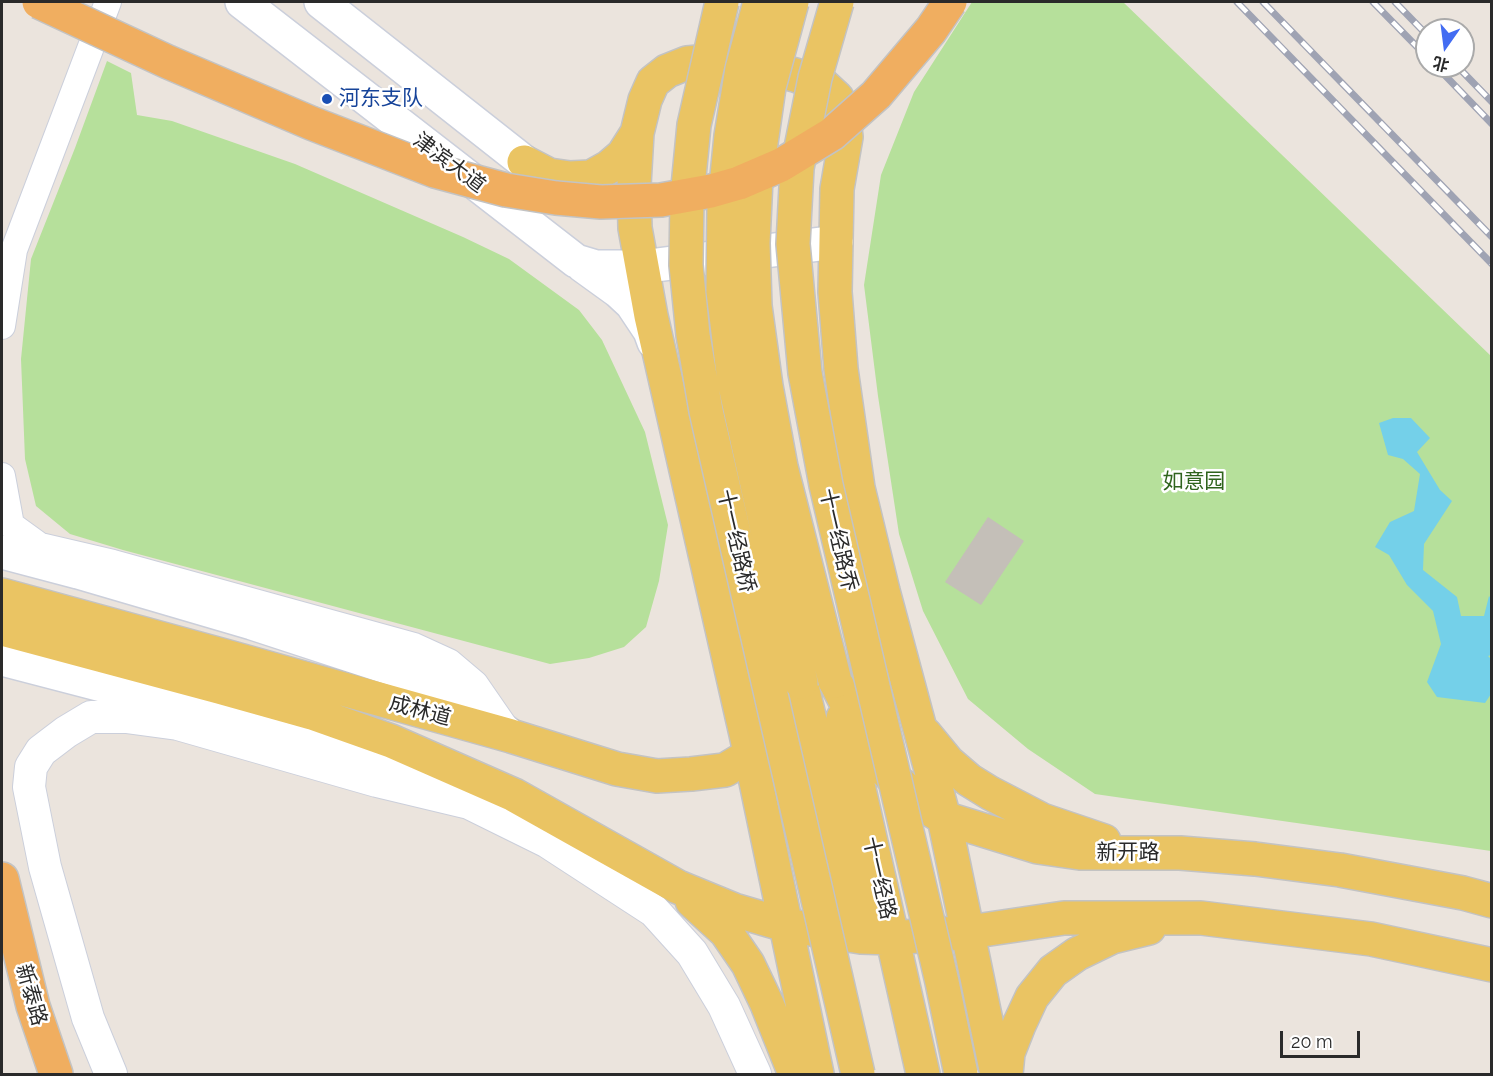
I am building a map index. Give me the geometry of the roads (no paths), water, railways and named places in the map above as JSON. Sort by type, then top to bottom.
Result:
[{"type":"highway","points":[[39,2],[190,72],[435,171],[506,190],[601,202],[660,200],[711,191],[740,183],[781,165],[832,134],[876,95],[931,30],[950,2]]},
{"type":"highway","name":"新泰路","points":[[2,879],[33,1006],[56,1074]]},
{"type":"main road","name":"津滨大道","points":[[242,2],[576,261],[596,267],[641,267],[836,243]]},
{"type":"main road","points":[[321,2],[524,162],[549,175],[570,178],[591,177],[609,167],[623,155],[637,133]]},
{"type":"main road","name":"十一经路桥","points":[[722,2],[694,125],[687,197],[686,266],[693,335],[706,411],[858,1074]]},
{"type":"main road","name":"十一经路桥","points":[[760,2],[742,69],[731,136],[724,206],[723,291],[734,381],[801,682]]},
{"type":"main road","points":[[792,2],[769,87],[756,178],[753,243],[755,306],[766,386],[781,466],[835,681]]},
{"type":"main road","name":"十一经路乔","points":[[837,2],[815,78],[796,168],[793,244],[805,373],[826,485],[942,982],[961,1074]]},
{"type":"main road","points":[[817,1074],[750,755],[659,354],[635,228],[634,185],[637,133],[645,100],[653,82],[667,71],[687,63],[722,60],[761,66],[795,75],[823,85],[837,98],[843,113],[846,137],[837,189],[835,292],[841,369],[858,488],[944,818],[997,1074]]},
{"type":"main road","points":[[576,261],[599,276],[632,304],[650,331],[659,354]]},
{"type":"main road","points":[[2,552],[252,623],[402,672],[453,695],[510,736]]},
{"type":"main road","name":"成林道","points":[[2,595],[510,736],[617,769],[657,776],[725,770],[750,755],[771,735],[790,709],[801,682]]},
{"type":"main road","name":"成林道","points":[[2,629],[312,713],[391,741],[514,795],[678,887]]},
{"type":"main road","points":[[2,659],[392,759],[514,795]]},
{"type":"main road","name":"十一经路","points":[[835,681],[877,937]]},
{"type":"main road","name":"新开路","points":[[835,681],[864,736],[886,771],[923,805],[944,818],[1038,848],[1080,854],[1179,853],[1255,859],[1340,870],[1463,893],[1491,901]]},
{"type":"main road","name":"十一经路","points":[[801,682],[877,937],[923,1074]]},
{"type":"main road","points":[[312,713],[392,759]]},
{"type":"main road","points":[[919,725],[948,762],[969,780],[990,794],[1042,820],[1107,842],[1179,853]]},
{"type":"main road","points":[[678,887],[735,910],[785,925],[877,937],[969,932],[1064,918],[1201,918],[1371,939],[1491,965]]},
{"type":"main road","points":[[678,887],[726,932],[748,964],[795,1074]]},
{"type":"main road","points":[[1006,1074],[1008,1053],[1019,1024],[1032,997],[1053,971],[1077,954],[1112,937],[1201,918]]},
{"type":"street","points":[[2,326],[14,250],[108,2]]},
{"type":"street","points":[[2,476],[11,525],[40,546],[113,563],[414,646],[449,662],[475,684],[510,736]]},
{"type":"street","points":[[78,572],[113,563]]},
{"type":"street","points":[[111,1074],[88,1018],[45,867],[28,787],[31,767],[41,751],[66,732],[91,717],[126,717],[177,724],[377,781],[469,803]]},
{"type":"street","points":[[392,759],[469,803],[548,842],[654,910],[692,953],[724,1006],[755,1074]]},
{"type":"water","points":[[1393,418],[1411,418],[1430,438],[1417,452],[1440,490],[1452,501],[1424,544],[1423,570],[1457,597],[1461,616],[1484,616],[1489,596],[1491,599],[1491,655],[1488,656],[1491,659],[1491,694],[1485,703],[1437,697],[1427,682],[1441,644],[1433,611],[1407,585],[1389,555],[1375,547],[1390,522],[1414,511],[1420,474],[1403,459],[1388,455],[1379,423]]},
{"type":"railway","points":[[1237,2],[1492,264]]},
{"type":"railway","points":[[1263,2],[1492,237]]},
{"type":"railway","points":[[1373,2],[1415,45]]},
{"type":"railway","points":[[1395,2],[1415,23]]},
{"type":"railway","points":[[1448,78],[1492,124]]},
{"type":"railway","points":[[1469,78],[1492,102]]},
{"type":"place","name":"河东支队","points":[[327,99]]},
{"type":"park label","name":"如意园","points":[[1194,482]]}]
